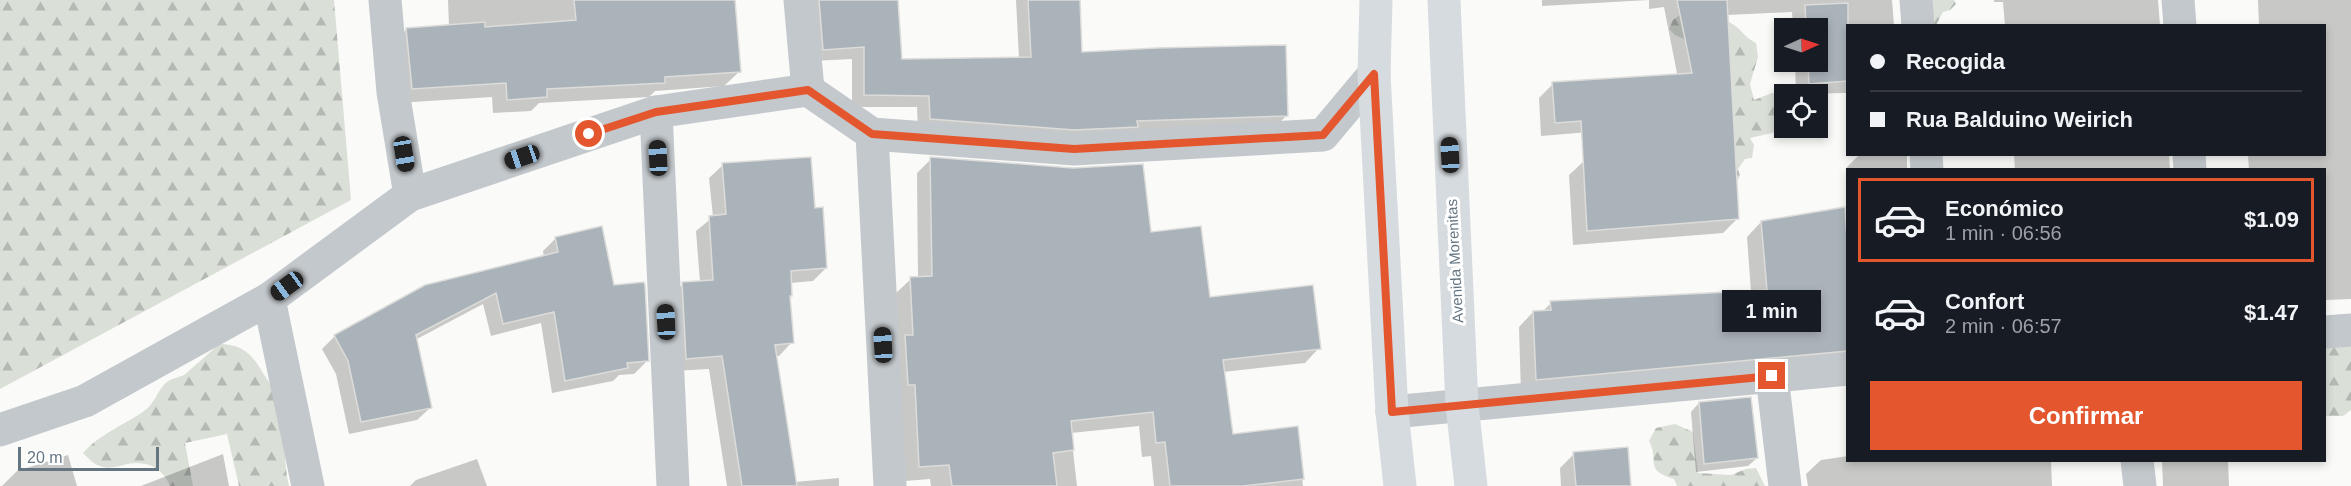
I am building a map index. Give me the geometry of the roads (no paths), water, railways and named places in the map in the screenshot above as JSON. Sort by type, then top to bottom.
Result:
[{"type":"main road","points":[[1376,0],[1374,74],[1392,412],[1400,486]]},
{"type":"main road","name":"Avenida Morenitas","points":[[1444,0],[1462,405],[1471,486]]},
{"type":"street","points":[[385,0],[393,92],[410,195]]},
{"type":"street","points":[[800,0],[808,90]]},
{"type":"street","points":[[1916,0],[1918,24]]},
{"type":"street","points":[[2178,0],[2180,24]]},
{"type":"street","points":[[0,430],[85,401],[269,299],[410,195],[656,112],[808,90],[872,134],[1074,149],[1323,135],[1374,74]]},
{"type":"street","points":[[656,112],[673,486]]},
{"type":"street","points":[[872,134],[890,486]]},
{"type":"street","points":[[269,299],[308,486]]},
{"type":"street","points":[[2326,332],[2351,330]]},
{"type":"street","points":[[1392,412],[1846,369]]},
{"type":"street","points":[[1772,376],[1785,486]]},
{"type":"street","points":[[2137,462],[2140,486]]}]
